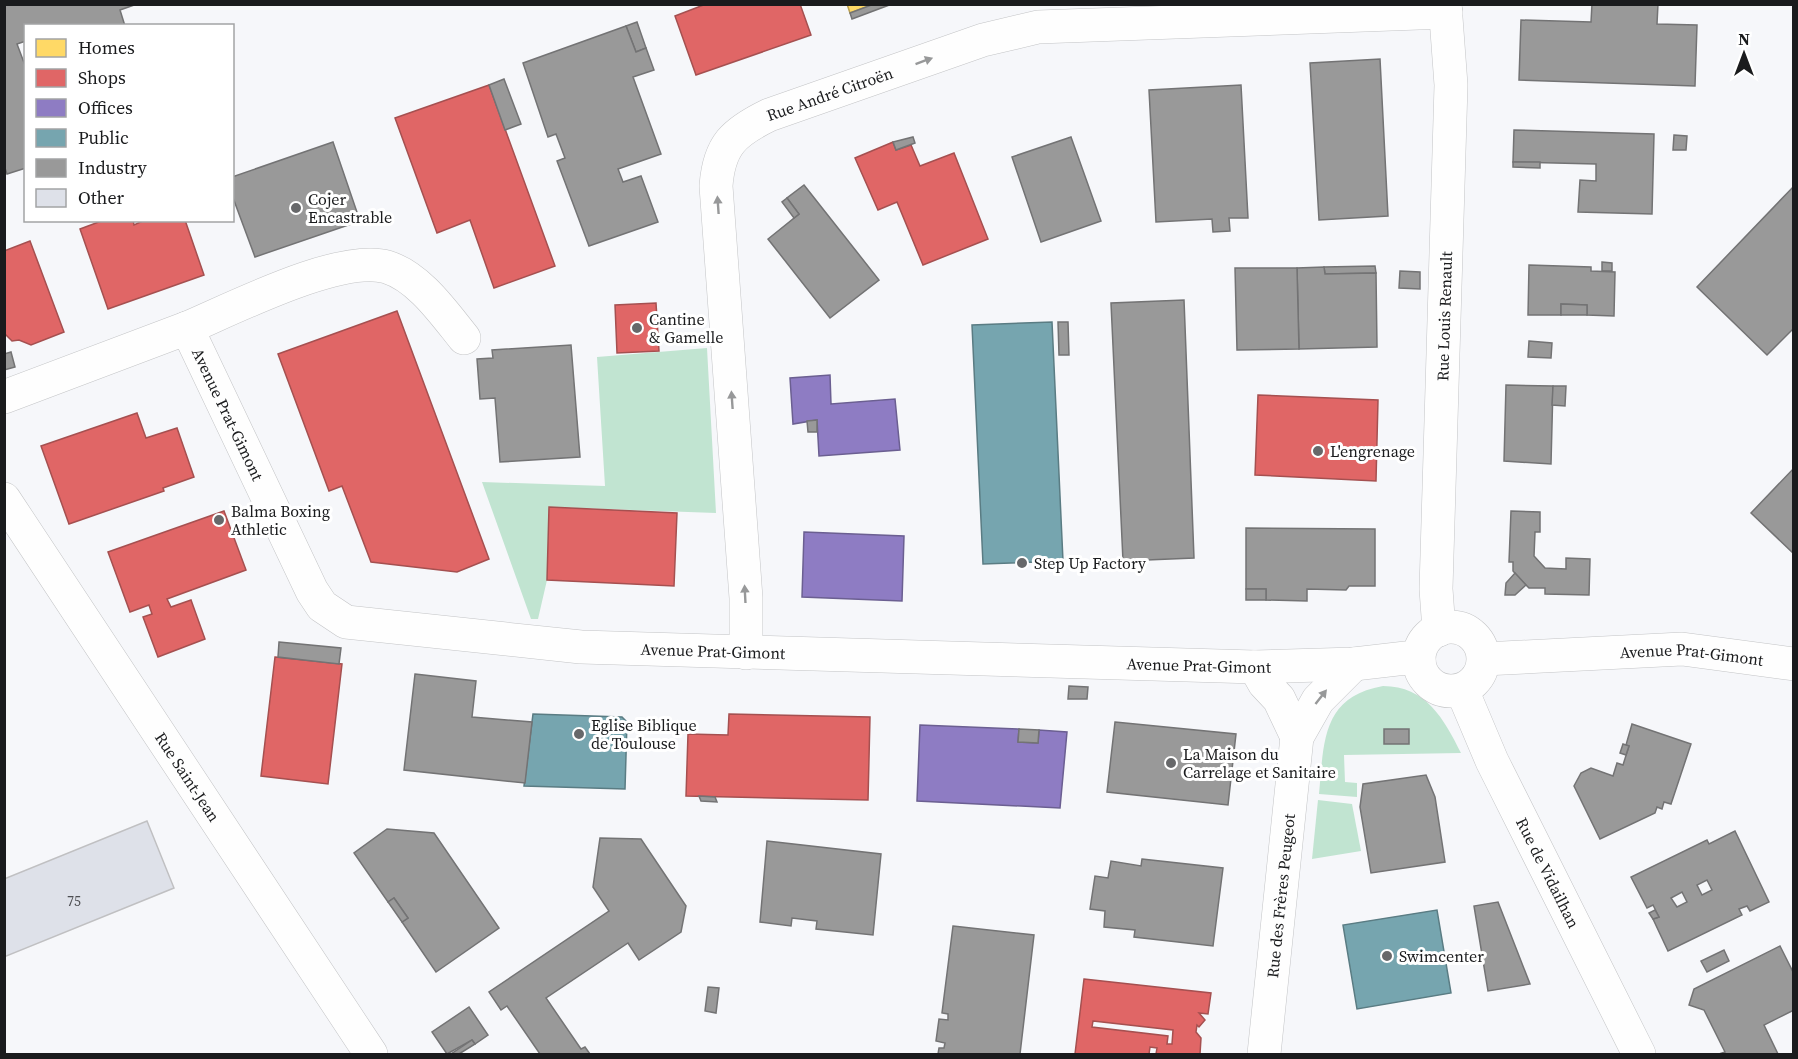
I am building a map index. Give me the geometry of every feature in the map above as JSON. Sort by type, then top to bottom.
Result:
[{"type":"street","name":"Rue Louis Renault","points":[[1439,630],[1436,589],[1451,85],[1446,8]]},
{"type":"street","name":"Rue André Citroën","points":[[746,653],[746,598],[716,186],[719,158],[730,140],[744,126],[769,115],[983,40],[1038,27],[1446,8]]},
{"type":"street","name":"Avenue Prat-Gimont","points":[[4,397],[104,362],[256,297],[344,267],[367,264],[387,267],[406,277],[433,301],[464,338]]},
{"type":"street","name":"Avenue Prat-Gimont","points":[[187,328],[312,591],[322,606],[346,622],[569,646],[746,653],[1255,667],[1354,664],[1406,658],[1419,661]]},
{"type":"street","name":"Rue Saint-Jean","points":[[4,499],[371,1054]]},
{"type":"street","points":[[1460,628],[1469,632],[1482,649],[1484,659],[1478,678],[1462,690],[1453,692],[1437,688],[1424,677],[1419,661],[1425,639],[1439,630],[1460,628]]},
{"type":"street","name":"Avenue Prat-Gimont","points":[[1484,659],[1682,649],[1794,664]]},
{"type":"street","name":"Rue des Frères Peugeot","points":[[1264,1054],[1297,737],[1318,700],[1354,664]]},
{"type":"street","points":[[1255,667],[1264,683],[1279,699],[1297,737]]},
{"type":"street","name":"Rue de Vidailhan","points":[[1462,690],[1492,761],[1639,1054]]},
{"type":"green space","points":[[707,348],[716,513],[549,507],[547,580],[538,619],[531,619],[482,482],[605,486],[597,357]]},
{"type":"green space","points":[[1383,686],[1398,687],[1422,698],[1448,728],[1461,753],[1344,755],[1345,782],[1357,783],[1357,797],[1319,794],[1322,757],[1330,725],[1337,712],[1348,700],[1363,692]],"holes":[[[1384,729],[1409,729],[1409,744],[1384,744]]]},
{"type":"green space","points":[[1318,800],[1352,804],[1361,851],[1312,859]]},
{"type":"building: Homes","points":[[847,4],[874,4],[850,13]]},
{"type":"building: Shops","points":[[706,4],[800,4],[811,35],[696,75],[675,16]]},
{"type":"building: Shops","points":[[489,85],[555,266],[494,288],[470,220],[437,233],[395,118]]},
{"type":"building: Shops","points":[[893,142],[896,150],[911,145],[920,166],[954,153],[988,239],[923,265],[897,202],[878,210],[855,158]]},
{"type":"building: Shops","points":[[99,222],[133,222],[134,225],[141,222],[186,222],[204,275],[108,309],[80,229]]},
{"type":"building: Shops","points":[[30,241],[64,332],[31,345],[19,340],[12,341],[4,333],[4,251]]},
{"type":"building: Shops","name":"Cantine & Gamelle","points":[[656,303],[659,351],[617,353],[615,305]]},
{"type":"building: Shops","points":[[397,311],[489,559],[457,572],[371,562],[342,486],[329,491],[278,354]]},
{"type":"building: Shops","points":[[1258,395],[1378,400],[1376,481],[1255,475]]},
{"type":"building: Shops","points":[[137,413],[146,438],[177,428],[194,477],[163,488],[164,491],[69,524],[41,446]]},
{"type":"building: Shops","points":[[549,507],[677,513],[674,586],[547,580]]},
{"type":"building: Shops","points":[[224,511],[246,570],[167,599],[171,607],[191,600],[205,639],[158,657],[143,617],[152,614],[149,605],[130,612],[108,552]]},
{"type":"building: Shops","points":[[275,657],[342,664],[328,784],[261,776]]},
{"type":"building: Shops","points":[[729,714],[870,717],[868,800],[686,796],[688,734],[728,735]]},
{"type":"building: Shops","points":[[1084,979],[1211,993],[1208,1014],[1199,1013],[1205,1020],[1199,1027],[1197,1025],[1196,1032],[1201,1038],[1200,1054],[1156,1054],[1157,1048],[1150,1047],[1149,1054],[1075,1054]],"holes":[[[1093,1021],[1173,1030],[1172,1044],[1167,1044],[1168,1036],[1092,1027]]]},
{"type":"building: Offices","points":[[830,375],[831,404],[895,399],[900,450],[819,456],[817,420],[793,424],[790,378]]},
{"type":"building: Offices","points":[[804,532],[904,536],[902,601],[802,597]]},
{"type":"building: Offices","points":[[920,725],[1019,729],[1018,742],[1038,743],[1039,730],[1067,732],[1060,808],[917,801]]},
{"type":"building: Public","points":[[1052,322],[1063,561],[983,564],[972,325]]},
{"type":"building: Public","points":[[533,714],[622,717],[627,722],[625,789],[524,786]]},
{"type":"building: Public","points":[[1437,910],[1451,993],[1357,1009],[1343,925]]},
{"type":"building: Industry","points":[[4,4],[137,4],[120,10],[124,24],[24,24],[24,42],[17,44],[24,63],[24,169],[7,174],[4,165]]},
{"type":"building: Industry","points":[[874,4],[892,4],[852,19],[850,13]]},
{"type":"building: Industry","points":[[1592,4],[1658,4],[1657,24],[1697,25],[1695,86],[1519,80],[1521,20],[1591,22]]},
{"type":"building: Industry","points":[[637,22],[646,48],[636,52],[626,26]]},
{"type":"building: Industry","points":[[626,26],[636,52],[646,48],[654,70],[633,77],[661,154],[618,169],[623,182],[641,176],[658,222],[589,246],[557,161],[565,158],[556,134],[548,137],[523,63]]},
{"type":"building: Industry","points":[[1380,59],[1388,216],[1319,220],[1310,63]]},
{"type":"building: Industry","points":[[504,79],[521,124],[505,130],[489,85]]},
{"type":"building: Industry","points":[[1241,85],[1248,218],[1229,218],[1230,231],[1213,232],[1212,219],[1156,222],[1149,90]]},
{"type":"building: Industry","points":[[1514,130],[1654,134],[1652,214],[1578,212],[1580,180],[1596,181],[1596,164],[1513,162]]},
{"type":"building: Industry","points":[[1674,135],[1687,136],[1686,150],[1673,150]]},
{"type":"building: Industry","points":[[913,137],[915,143],[896,150],[893,142]]},
{"type":"building: Industry","points":[[1071,137],[1101,221],[1041,242],[1012,157]]},
{"type":"building: Industry","name":"Cojer Encastrable","points":[[333,142],[360,221],[255,257],[234,200],[234,176]]},
{"type":"building: Industry","points":[[1513,162],[1540,162],[1540,168],[1513,167]]},
{"type":"building: Industry","points":[[804,185],[879,280],[830,318],[768,239],[799,214],[787,198]]},
{"type":"building: Industry","points":[[1794,186],[1794,328],[1767,355],[1697,287]]},
{"type":"building: Industry","points":[[787,198],[799,214],[794,218],[782,202]]},
{"type":"building: Industry","points":[[1602,262],[1612,263],[1612,271],[1602,271]]},
{"type":"building: Industry","points":[[1529,265],[1591,267],[1591,271],[1615,272],[1614,316],[1587,315],[1587,305],[1561,304],[1561,315],[1528,315]]},
{"type":"building: Industry","points":[[1375,266],[1376,273],[1325,274],[1324,267]]},
{"type":"building: Industry","points":[[1324,267],[1325,274],[1376,273],[1377,347],[1299,349],[1297,268]]},
{"type":"building: Industry","points":[[1235,268],[1297,268],[1299,349],[1237,350]]},
{"type":"building: Industry","points":[[1400,271],[1420,272],[1420,289],[1399,288]]},
{"type":"building: Industry","points":[[1184,300],[1194,558],[1123,561],[1111,303]]},
{"type":"building: Industry","points":[[1561,304],[1587,305],[1587,315],[1561,315]]},
{"type":"building: Industry","points":[[1058,322],[1068,322],[1069,355],[1059,355]]},
{"type":"building: Industry","points":[[1529,341],[1552,343],[1551,358],[1528,357]]},
{"type":"building: Industry","points":[[571,345],[580,457],[500,462],[495,398],[480,399],[477,359],[493,358],[492,350]]},
{"type":"building: Industry","points":[[11,352],[15,367],[4,370],[4,354]]},
{"type":"building: Industry","points":[[1506,385],[1553,386],[1551,464],[1504,461]]},
{"type":"building: Industry","points":[[1553,386],[1566,386],[1565,406],[1552,405]]},
{"type":"building: Industry","points":[[817,420],[817,432],[808,432],[807,421]]},
{"type":"building: Industry","points":[[1794,468],[1794,554],[1751,513]]},
{"type":"building: Industry","points":[[1511,511],[1540,512],[1540,532],[1535,532],[1534,556],[1545,568],[1566,569],[1566,558],[1590,559],[1589,595],[1545,594],[1545,588],[1529,588],[1513,571],[1513,562],[1509,562]]},
{"type":"building: Industry","points":[[1246,528],[1375,529],[1375,586],[1349,586],[1346,590],[1307,589],[1307,601],[1266,600],[1266,589],[1246,589]]},
{"type":"building: Industry","points":[[1515,573],[1526,585],[1515,595],[1505,595],[1506,583]]},
{"type":"building: Industry","points":[[1246,589],[1266,589],[1266,600],[1246,600]]},
{"type":"building: Industry","points":[[279,642],[341,648],[339,664],[278,657]]},
{"type":"building: Industry","points":[[415,674],[476,681],[472,717],[532,722],[525,783],[404,770]]},
{"type":"building: Industry","points":[[1069,686],[1088,687],[1087,699],[1068,699]]},
{"type":"building: Industry","name":"La Maison du Carrelage et Sanitaire","points":[[1115,722],[1236,734],[1228,805],[1107,792]]},
{"type":"building: Industry","points":[[1632,724],[1691,744],[1671,804],[1664,802],[1662,809],[1657,807],[1655,813],[1600,839],[1574,786],[1581,773],[1591,768],[1613,776],[1617,763],[1623,765]]},
{"type":"building: Industry","points":[[1019,729],[1039,730],[1038,743],[1018,742]]},
{"type":"building: Industry","points":[[1384,729],[1409,729],[1409,744],[1384,744]]},
{"type":"building: Industry","points":[[1623,744],[1629,746],[1626,755],[1620,753]]},
{"type":"building: Industry","points":[[1426,775],[1435,797],[1445,862],[1371,873],[1360,807],[1363,784]]},
{"type":"building: Industry","points":[[699,796],[715,797],[717,802],[701,801]]},
{"type":"building: Industry","points":[[387,829],[434,833],[499,928],[436,972],[402,922],[408,918],[394,898],[388,902],[354,853]]},
{"type":"building: Industry","points":[[1735,831],[1769,902],[1750,911],[1747,906],[1739,909],[1742,915],[1668,951],[1653,919],[1659,917],[1653,905],[1647,908],[1631,877],[1707,840],[1709,844]],"holes":[[[1707,880],[1712,890],[1702,895],[1697,885]],[[1682,892],[1687,902],[1677,907],[1671,898]]]},
{"type":"building: Industry","points":[[600,838],[641,839],[686,906],[681,932],[639,960],[628,943],[546,998],[581,1049],[585,1047],[590,1054],[540,1054],[507,1006],[501,1010],[489,992],[609,911],[593,887]]},
{"type":"building: Industry","points":[[767,841],[881,854],[873,935],[816,929],[817,921],[792,918],[791,926],[760,922]]},
{"type":"building: Industry","points":[[1142,859],[1223,868],[1213,946],[1134,937],[1135,930],[1104,927],[1105,911],[1090,909],[1095,876],[1108,878],[1111,861],[1141,866]]},
{"type":"building: Industry","points":[[394,898],[408,918],[402,922],[388,902]]},
{"type":"building: Industry","points":[[1498,902],[1530,984],[1488,991],[1474,906]]},
{"type":"building: Industry","points":[[1655,910],[1659,917],[1653,919],[1649,913]]},
{"type":"building: Industry","points":[[953,926],[1034,935],[1020,1054],[938,1054],[939,1048],[944,1048],[945,1043],[936,1041],[939,1019],[948,1020],[948,1014],[942,1013]]},
{"type":"building: Industry","points":[[1780,946],[1794,974],[1794,1010],[1764,1025],[1778,1054],[1719,1054],[1725,1052],[1704,1010],[1689,1005],[1694,989]]},
{"type":"building: Industry","points":[[1724,950],[1729,961],[1707,972],[1701,961]]},
{"type":"building: Industry","points":[[708,987],[719,988],[716,1013],[705,1011]]},
{"type":"building: Industry","points":[[469,1007],[488,1035],[475,1044],[472,1040],[447,1054],[432,1032]]},
{"type":"building: Industry","points":[[472,1040],[475,1044],[459,1054],[451,1054]]},
{"type":"building: Other","points":[[147,821],[174,888],[4,957],[4,879]]},
{"type":"place","name":"Cojer Encastrable","points":[[296,208]]},
{"type":"place","name":"Cantine & Gamelle","points":[[637,328]]},
{"type":"place","name":"L'engrenage","points":[[1318,451]]},
{"type":"place","name":"Balma Boxing Athletic","points":[[219,520]]},
{"type":"place","name":"Step Up Factory","points":[[1022,563]]},
{"type":"place","name":"Eglise Biblique de Toulouse","points":[[579,734]]},
{"type":"place","name":"La Maison du Carrelage et Sanitaire","points":[[1171,763]]},
{"type":"place","name":"Swimcenter","points":[[1387,956]]}]
